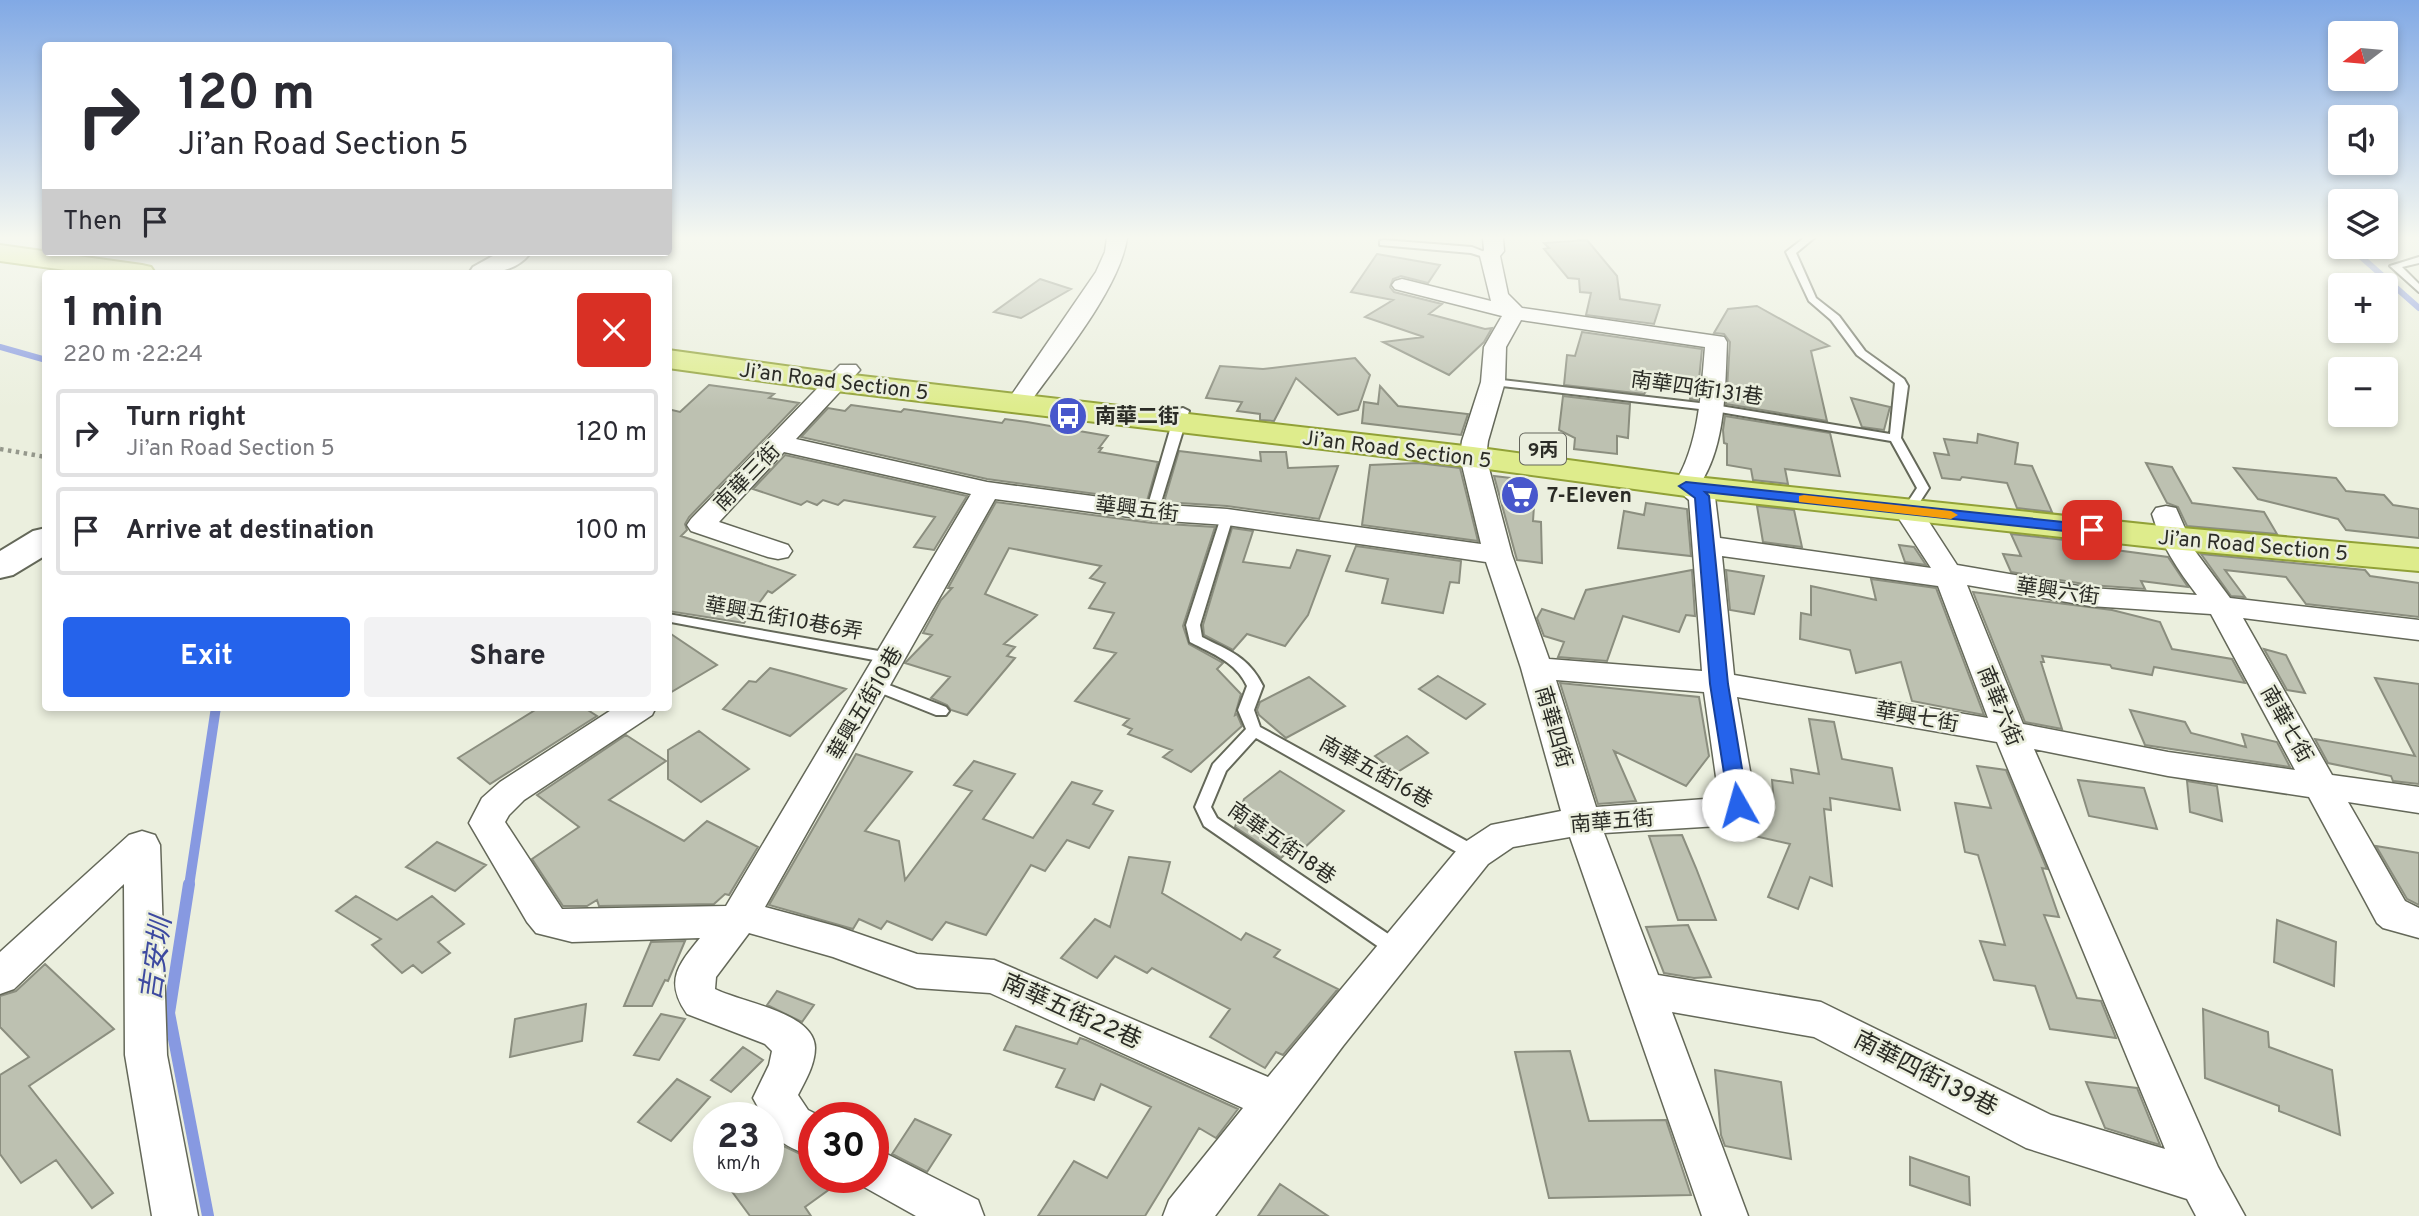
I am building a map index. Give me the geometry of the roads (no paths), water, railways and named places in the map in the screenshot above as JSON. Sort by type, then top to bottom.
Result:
[{"type":"main road","name":"Ji’an Road Section 5","points":[[672,347],[842,376]]},
{"type":"main road","name":"Ji’an Road Section 5","points":[[672,359],[1023,396],[1180,417],[1693,476],[2168,526],[2419,560]]},
{"type":"main road","name":"Ji’an Road Section 5","points":[[2168,526],[2419,541]]},
{"type":"street","points":[[1023,396],[1091,295]]},
{"type":"street","points":[[1441,295],[1515,313],[1716,342],[1713,393],[1693,476]]},
{"type":"street","points":[[1498,295],[1515,313]]},
{"type":"street","points":[[1474,449],[1493,383],[1495,347],[1515,313]]},
{"type":"street","name":"南華三街","points":[[778,551],[701,525],[842,376]]},
{"type":"street","name":"華興五街","points":[[779,443],[987,490],[1152,512],[1227,517],[1498,555]]},
{"type":"street","name":"南華四街","points":[[1474,449],[1498,555],[1537,668],[1582,821],[1725,1216]]},
{"type":"street","name":"南華五街","points":[[1186,1216],[1272,1102],[1475,854],[1504,835],[1582,821],[1719,813],[1738,805],[1719,684],[1702,496],[1693,476]]},
{"type":"street","name":"華興五街10巷","points":[[798,1127],[792,1124],[775,1098],[790,1066],[794,1046],[780,1031],[701,1002],[694,992],[696,972],[738,918],[987,490]]},
{"type":"street","name":"南華六街","points":[[1915,499],[1947,571],[2010,733],[2212,1199]]},
{"type":"street","name":"南華七街","points":[[2168,526],[2221,606],[2391,912],[2397,917],[2419,923]]},
{"type":"street","points":[[0,567],[42,542]]},
{"type":"street","name":"華興六街","points":[[1706,543],[1747,552],[1893,570],[1912,576],[1945,578],[1947,571],[1983,580],[2090,597],[2221,606],[2419,629]]},
{"type":"street","name":"華興七街","points":[[1537,668],[1719,684],[2010,733],[2168,764],[2419,800]]},
{"type":"street","name":"南華五街22巷","points":[[634,711],[512,791],[495,807],[487,823],[550,922],[581,926],[738,918],[839,943],[917,971],[994,976],[1256,1092],[1272,1102]]},
{"type":"street","points":[[0,977],[142,845],[146,1055],[176,1216]]},
{"type":"street","name":"南華四街139巷","points":[[1644,990],[1821,1020],[2042,1133],[2212,1199]]},
{"type":"street","points":[[889,1177],[961,1216]]},
{"type":"lane","points":[[1810,295],[1835,318],[1861,353],[1900,381],[1902,386],[1895,438]]},
{"type":"lane","name":"南華四街131巷","points":[[1493,383],[1708,407],[1895,438]]},
{"type":"lane","points":[[1152,512],[1180,417]]},
{"type":"lane","name":"南華六街","points":[[1895,438],[1915,499]]},
{"type":"lane","points":[[1227,517],[1193,625],[1195,639],[1239,661],[1249,671],[1255,686],[1246,710],[1254,730]]},
{"type":"lane","name":"華興五街10巷6弄","points":[[672,618],[883,672],[942,711]]},
{"type":"lane","name":"南華五街16巷","points":[[1254,730],[1475,854]]},
{"type":"lane","name":"南華五街18巷","points":[[1254,730],[1219,768],[1203,807],[1210,822],[1396,949]]},
{"type":"waterway","points":[[2404,295],[2419,308]]},
{"type":"waterway","name":"吉安圳","points":[[0,347],[42,359]]},
{"type":"waterway","name":"吉安圳","points":[[189,886],[215,711]]},
{"type":"waterway","name":"吉安圳","points":[[189,884],[169,1013],[208,1216]]},
{"type":"place","name":"南華二街","points":[[1068,416]]},
{"type":"place","name":"7-Eleven","points":[[1520,495]]}]
